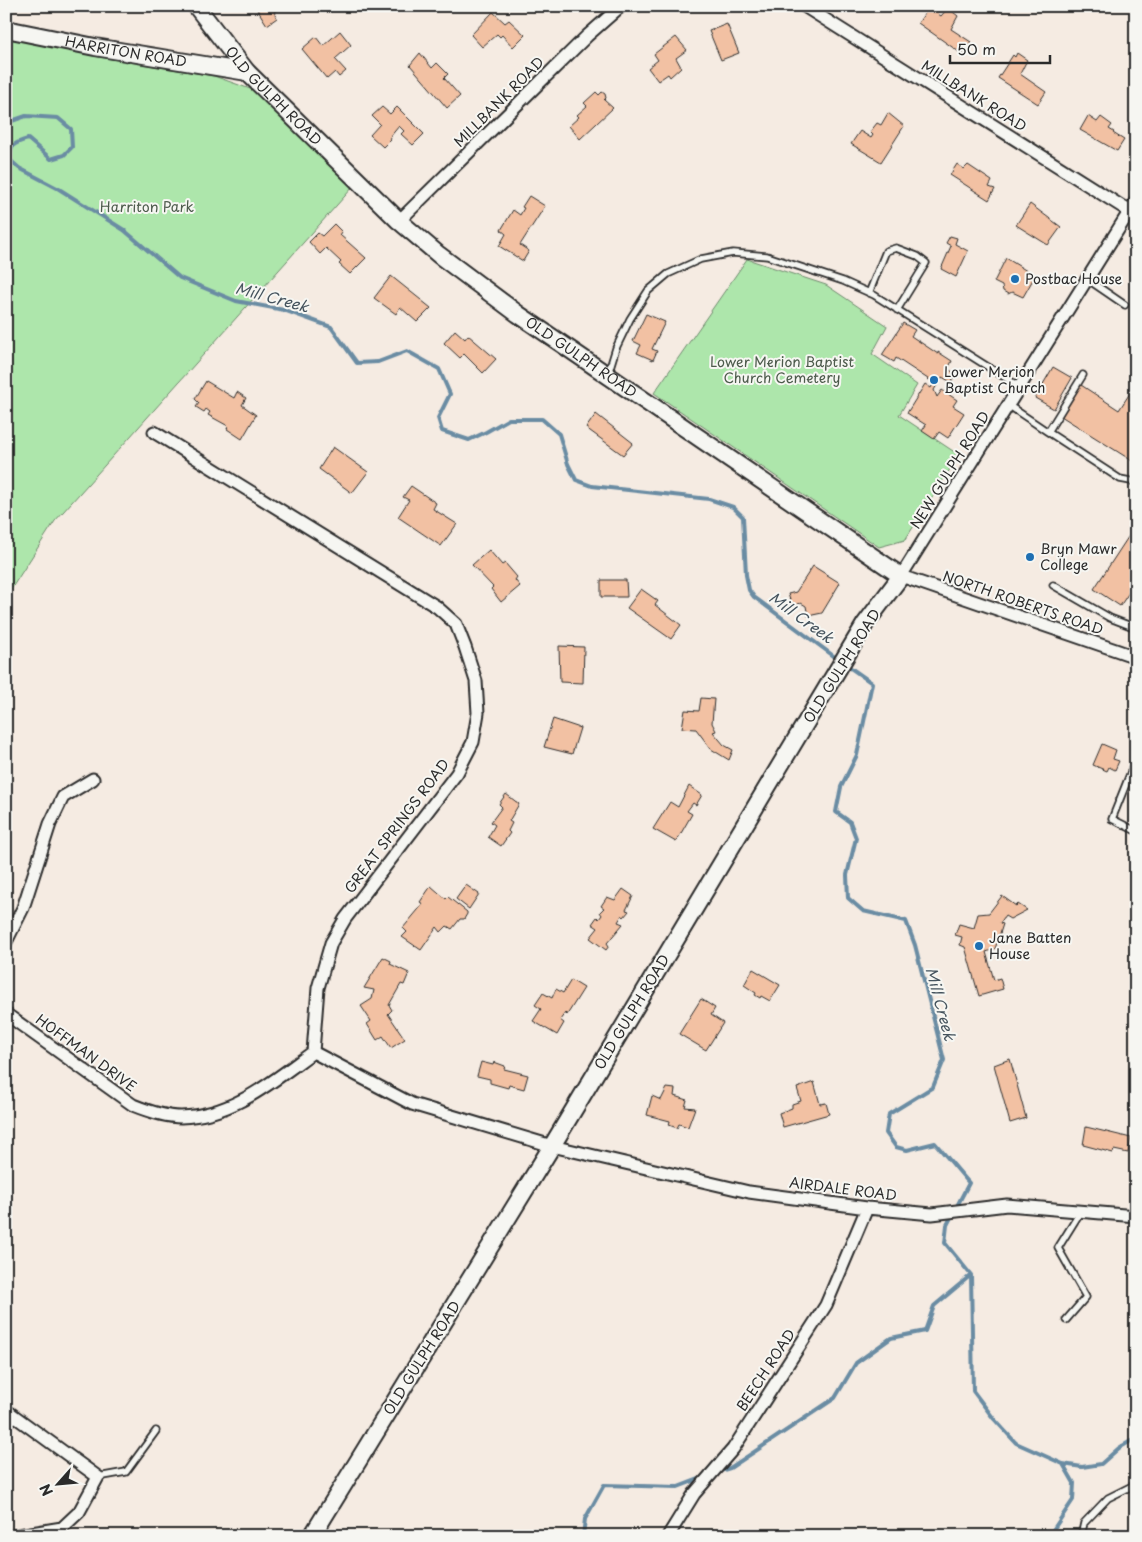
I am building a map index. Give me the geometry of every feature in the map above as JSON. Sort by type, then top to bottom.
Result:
[{"type":"street","name":"OLD GULPH ROAD","points":[[196,6],[247,72],[399,221],[479,286],[901,576],[865,624],[552,1146],[312,1536]]},
{"type":"street","name":"MILLBANK ROAD","points":[[399,221],[587,36],[621,6]]},
{"type":"street","name":"MILLBANK ROAD","points":[[804,6],[1133,206]]},
{"type":"street","name":"HARRITON ROAD","points":[[6,29],[95,47],[247,72]]},
{"type":"street","name":"NEW GULPH ROAD","points":[[901,576],[1133,206]]},
{"type":"street","name":"GREAT SPRINGS ROAD","points":[[154,432],[437,608],[456,624],[466,647],[476,681],[478,714],[473,742],[458,773],[345,919],[331,943],[318,988],[313,1052]]},
{"type":"street","name":"NORTH ROBERTS ROAD","points":[[901,576],[1136,657]]},
{"type":"street","points":[[6,942],[22,908],[50,824],[63,797],[93,779]]},
{"type":"street","name":"HOFFMAN DRIVE","points":[[6,1014],[133,1105],[153,1113],[180,1117],[215,1112],[255,1094],[313,1052]]},
{"type":"street","points":[[313,1052],[412,1104],[552,1146]]},
{"type":"street","name":"AIRDALE ROAD","points":[[552,1146],[749,1192],[868,1208],[932,1214],[1007,1205],[1136,1216]]},
{"type":"street","name":"BEECH ROAD","points":[[668,1536],[694,1494],[731,1452],[826,1305],[868,1208]]},
{"type":"street","points":[[6,1410],[98,1477],[79,1512],[62,1528],[13,1536]]},
{"type":"lane","points":[[869,293],[886,251],[896,248],[917,256],[926,263],[897,310]]},
{"type":"lane","points":[[608,376],[616,348],[630,319],[648,291],[668,274],[701,259],[733,253],[766,256],[843,281],[869,293],[1020,386]]},
{"type":"lane","points":[[1087,279],[1125,305]]},
{"type":"lane","points":[[1048,432],[1082,375]]},
{"type":"lane","points":[[1008,405],[1120,479],[1136,482]]},
{"type":"lane","points":[[1053,585],[1110,618],[1136,628]]},
{"type":"lane","points":[[1136,759],[1112,819],[1136,831]]},
{"type":"lane","points":[[1066,1320],[1086,1297],[1058,1248],[1080,1211]]},
{"type":"lane","points":[[98,1477],[126,1472],[156,1431]]},
{"type":"lane","points":[[1081,1536],[1084,1522],[1108,1498],[1136,1484]]},
{"type":"green space","name":"Harriton Park","points":[[6,36],[94,56],[214,76],[253,90],[353,187],[55,521],[6,597]]},
{"type":"green space","name":"Lower Merion Baptist Church Cemetery","points":[[747,259],[826,285],[887,326],[872,354],[917,385],[899,415],[959,455],[905,540],[879,547],[654,393]]},
{"type":"building","points":[[255,6],[279,6],[280,8],[274,12],[277,18],[267,25]]},
{"type":"building","points":[[930,6],[934,6],[941,11],[938,14],[941,16],[948,8],[958,16],[951,29],[971,42],[962,54],[918,23]]},
{"type":"building","points":[[493,12],[505,23],[509,20],[525,35],[513,47],[502,35],[500,37],[497,34],[482,47],[471,35]]},
{"type":"building","points":[[727,24],[739,53],[721,60],[709,31]]},
{"type":"building","points":[[340,31],[351,45],[335,59],[346,71],[339,77],[335,72],[327,79],[302,49],[316,37],[323,46]]},
{"type":"building","points":[[676,37],[687,50],[676,58],[681,67],[670,77],[668,74],[658,81],[648,68],[658,60],[654,54]]},
{"type":"building","points":[[420,53],[432,68],[437,63],[448,74],[444,78],[460,96],[447,108],[410,65]]},
{"type":"building","points":[[1017,53],[1027,60],[1020,74],[1046,92],[1038,104],[998,78],[1013,55],[1015,57]]},
{"type":"building","points":[[596,92],[599,95],[602,92],[605,94],[606,98],[604,100],[613,108],[580,139],[569,126],[587,106],[584,103]]},
{"type":"building","points":[[382,107],[390,114],[397,107],[424,134],[413,145],[401,134],[404,131],[399,126],[390,137],[391,139],[383,147],[370,135],[380,124],[372,116]]},
{"type":"building","points":[[888,113],[904,126],[881,162],[851,144],[860,131],[871,138],[873,135],[870,132],[877,123],[881,125]]},
{"type":"building","points":[[1088,116],[1097,122],[1101,117],[1112,125],[1109,129],[1124,140],[1117,151],[1080,130]]},
{"type":"building","points":[[957,164],[964,169],[968,165],[992,181],[989,187],[995,189],[989,200],[950,175]]},
{"type":"building","points":[[529,196],[545,206],[520,245],[529,251],[523,261],[499,246],[506,234],[501,230],[513,210],[520,215],[524,208],[522,207]]},
{"type":"building","points":[[1030,204],[1061,227],[1048,245],[1016,225]]},
{"type":"building","points":[[334,224],[342,232],[340,235],[366,258],[350,274],[339,264],[341,262],[326,248],[320,254],[309,242],[318,233],[322,236]]},
{"type":"building","points":[[950,236],[957,238],[955,244],[968,251],[956,277],[941,269],[951,246],[946,243]]},
{"type":"building","name":"Postbac House","points":[[1006,258],[1035,276],[1023,297],[1012,292],[1008,294],[1003,291],[1002,286],[994,282]]},
{"type":"building","points":[[391,276],[431,308],[417,322],[400,307],[396,314],[374,298]]},
{"type":"building","points":[[646,314],[665,322],[652,349],[657,351],[653,360],[637,353],[641,345],[633,341]]},
{"type":"building","name":"Lower Merion Baptist Church","points":[[903,323],[915,330],[911,336],[952,361],[948,369],[956,374],[951,382],[942,377],[934,390],[937,397],[942,390],[957,400],[953,406],[964,413],[948,438],[939,432],[934,439],[922,431],[926,425],[907,413],[925,384],[931,388],[934,383],[896,358],[894,362],[882,355]]},
{"type":"building","points":[[455,330],[465,339],[468,335],[496,359],[483,373],[464,354],[460,358],[444,343]]},
{"type":"building","points":[[1053,367],[1072,378],[1054,409],[1035,398]]},
{"type":"building","points":[[206,381],[234,398],[237,392],[246,398],[242,405],[256,415],[242,439],[227,429],[228,426],[208,415],[210,412],[206,409],[204,412],[196,407],[199,403],[195,399]]},
{"type":"building","points":[[1136,384],[1136,459],[1134,462],[1061,416],[1081,385],[1119,410]]},
{"type":"building","points":[[596,414],[633,443],[623,455],[586,428]]},
{"type":"building","points":[[333,447],[368,472],[352,493],[319,469]]},
{"type":"building","points":[[411,486],[436,503],[433,509],[457,524],[441,546],[398,517],[409,500],[403,497]]},
{"type":"building","points":[[1136,525],[1136,582],[1120,606],[1094,589]]},
{"type":"building","points":[[489,550],[502,565],[505,563],[517,577],[515,580],[520,586],[501,602],[491,589],[493,587],[472,565]]},
{"type":"building","points":[[813,566],[840,583],[822,613],[808,616],[806,606],[801,603],[792,606],[788,594],[796,592]]},
{"type":"building","points":[[601,580],[626,580],[627,597],[601,597]]},
{"type":"building","points":[[641,589],[658,601],[655,605],[681,625],[671,639],[627,608]]},
{"type":"building","points":[[559,646],[584,647],[583,683],[560,682]]},
{"type":"building","points":[[701,698],[714,699],[712,723],[716,731],[713,732],[724,745],[733,750],[729,760],[711,749],[696,729],[682,728],[685,710],[699,711]]},
{"type":"building","points":[[553,719],[580,728],[572,754],[544,747]]},
{"type":"building","points":[[1102,744],[1116,750],[1113,759],[1119,761],[1115,770],[1109,767],[1107,771],[1093,765]]},
{"type":"building","points":[[689,786],[702,795],[696,805],[693,803],[687,811],[692,814],[676,842],[653,829],[670,802],[678,807]]},
{"type":"building","points":[[506,794],[519,804],[509,821],[512,823],[508,831],[510,833],[501,846],[488,837],[495,825],[491,822],[502,807],[499,804]]},
{"type":"building","points":[[466,885],[479,894],[469,909],[456,899]]},
{"type":"building","points":[[431,886],[446,899],[448,897],[467,914],[452,929],[447,926],[441,932],[437,927],[421,950],[402,937],[407,932],[403,928],[423,904],[420,902]]},
{"type":"building","points":[[623,889],[633,896],[626,910],[629,911],[624,917],[622,915],[618,922],[623,924],[607,943],[609,946],[606,950],[590,938],[598,928],[592,924],[597,917],[599,919],[602,915],[600,912],[604,908],[601,906],[607,897],[615,900]]},
{"type":"building","name":"Jane Batten House","points":[[1002,896],[1016,906],[1018,904],[1027,910],[1010,919],[1005,916],[1000,923],[1003,924],[995,949],[986,952],[994,980],[1000,978],[1003,989],[979,996],[965,947],[960,945],[962,937],[955,935],[959,924],[974,928],[978,914],[989,913]]},
{"type":"building","points":[[383,957],[391,961],[390,964],[409,973],[404,985],[401,984],[389,1005],[392,1010],[388,1014],[405,1039],[391,1048],[383,1036],[377,1040],[367,1024],[371,1021],[361,1006],[372,999],[374,990],[364,988]]},
{"type":"building","points":[[753,969],[780,985],[770,1001],[755,995],[756,993],[744,985]]},
{"type":"building","points":[[571,980],[584,988],[567,1015],[565,1013],[560,1020],[564,1023],[557,1035],[533,1021],[541,1009],[535,1005],[543,993],[552,998],[556,989],[563,993]]},
{"type":"building","points":[[701,999],[715,1008],[711,1015],[723,1023],[706,1050],[679,1034]]},
{"type":"building","points":[[1010,1059],[1026,1118],[1010,1123],[994,1065]]},
{"type":"building","points":[[481,1062],[493,1065],[494,1062],[505,1066],[504,1069],[528,1075],[524,1089],[509,1085],[508,1088],[490,1083],[490,1079],[477,1076]]},
{"type":"building","points":[[814,1082],[820,1104],[826,1103],[829,1114],[783,1127],[779,1113],[792,1108],[792,1104],[801,1101],[797,1088]]},
{"type":"building","points":[[667,1088],[675,1089],[674,1096],[687,1100],[685,1107],[695,1108],[688,1127],[679,1124],[677,1128],[669,1125],[670,1121],[647,1115],[652,1096],[661,1100]]},
{"type":"building","points":[[1086,1127],[1131,1138],[1128,1153],[1114,1150],[1113,1153],[1083,1145]]},
{"type":"waterway","name":"Mill Creek","points":[[6,123],[26,116],[58,118],[71,129],[72,147],[64,155],[51,159],[28,139],[13,145],[10,151],[10,160],[19,168],[59,189],[124,230],[180,278],[236,301],[284,310],[331,327],[357,363],[378,362],[407,351],[439,369],[450,394],[438,418],[442,431],[469,440],[509,419],[542,419],[559,434],[568,464],[576,480],[592,486],[709,499],[733,507],[743,517],[746,575],[749,590],[754,597],[839,660]]},
{"type":"waterway","name":"Mill Creek","points":[[845,664],[872,683],[857,755],[841,787],[836,812],[850,822],[856,838],[847,875],[848,898],[863,911],[906,921],[915,945],[944,1060],[933,1087],[889,1114],[886,1133],[896,1147],[907,1150],[935,1143],[969,1183],[947,1225],[945,1243],[971,1275],[973,1391],[994,1419],[1016,1443],[1063,1464],[1074,1483],[1073,1500],[1049,1536]]},
{"type":"waterway","points":[[717,1472],[730,1468],[835,1398],[856,1363],[891,1338],[925,1331],[934,1306],[971,1275]]},
{"type":"waterway","points":[[1063,1464],[1082,1467],[1101,1464],[1119,1448],[1136,1438]]},
{"type":"waterway","points":[[583,1536],[585,1519],[604,1485],[678,1487],[704,1477]]},
{"type":"place","name":"Postbac House","points":[[1015,279]]},
{"type":"place","name":"Lower Merion Baptist Church","points":[[934,380]]},
{"type":"place","name":"Bryn Mawr College","points":[[1030,557]]},
{"type":"place","name":"Jane Batten House","points":[[979,946]]}]
